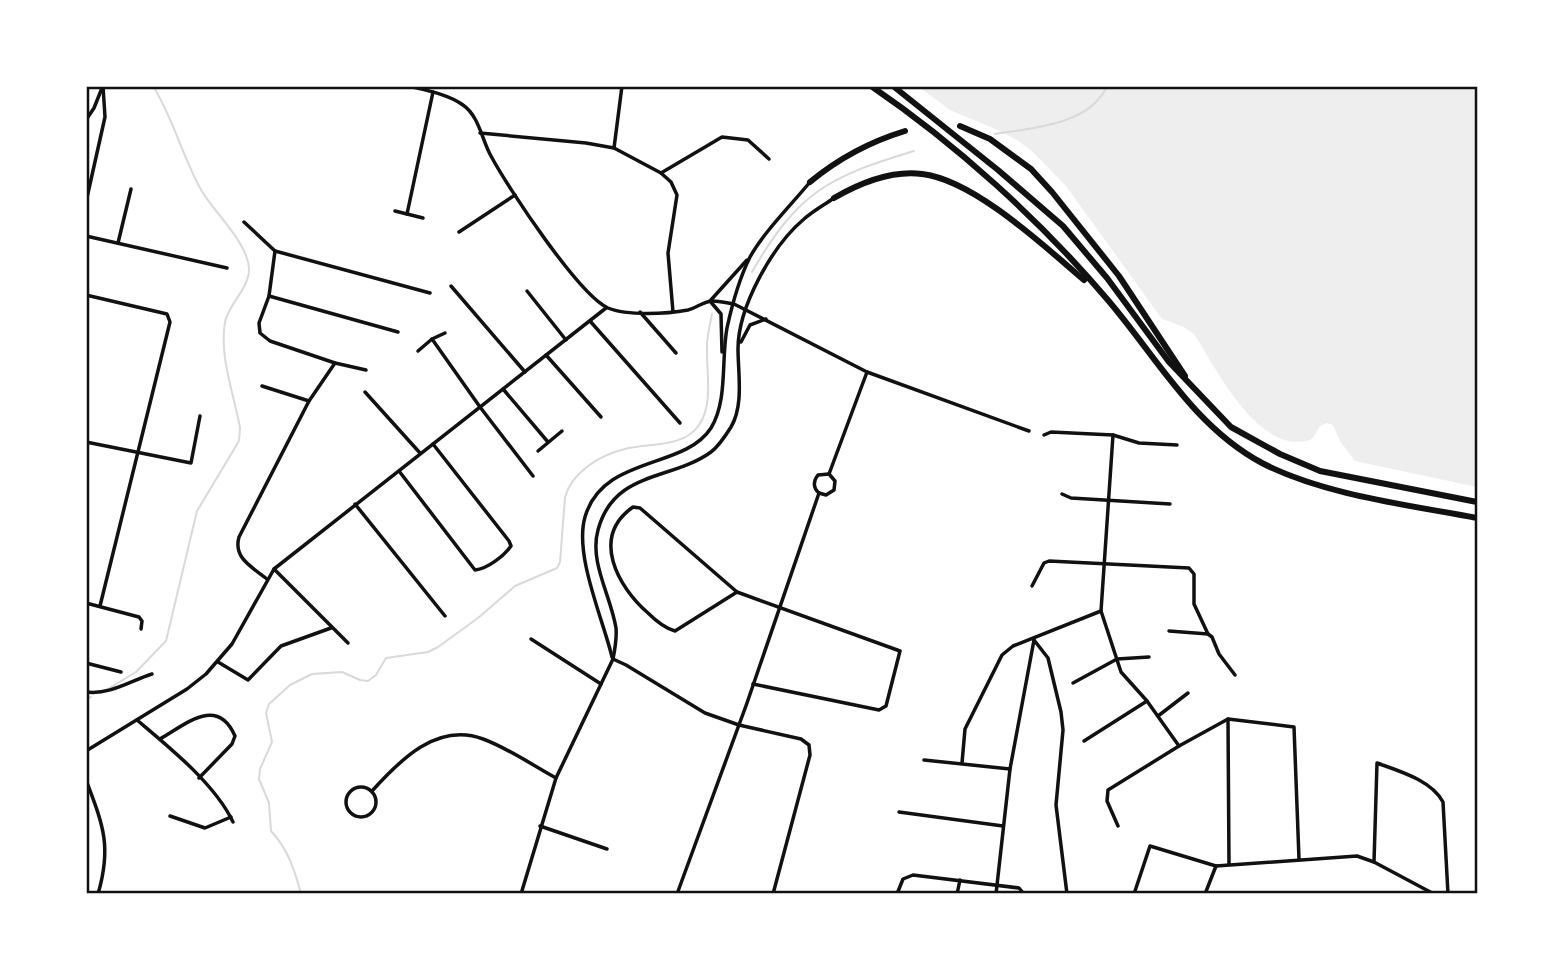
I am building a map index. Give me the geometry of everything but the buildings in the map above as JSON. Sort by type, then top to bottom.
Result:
[{"type":"highway","points":[[871,86],[935,130],[1031,220],[1107,299],[1179,393],[1239,449],[1263,463],[1316,485],[1477,518]]},
{"type":"highway","points":[[893,86],[1063,226],[1107,278],[1169,362],[1231,427],[1280,454],[1320,471],[1477,502]]},
{"type":"highway","points":[[960,126],[990,139],[1031,169],[1052,192],[1119,276],[1193,390]]},
{"type":"highway","points":[[810,182],[831,164],[858,149],[905,131]]},
{"type":"highway","points":[[834,198],[870,180],[893,175],[919,173],[937,176],[954,183],[1001,213],[1107,299]]},
{"type":"street","points":[[86,120],[103,86]]},
{"type":"street","points":[[86,202],[105,117],[103,86]]},
{"type":"street","points":[[408,86],[433,92],[465,106],[475,118],[491,156],[580,286],[606,308],[622,312],[673,312],[710,301],[726,286],[810,182]]},
{"type":"street","points":[[614,148],[622,86]]},
{"type":"street","points":[[407,214],[433,92]]},
{"type":"street","points":[[480,133],[614,148],[661,173],[671,182],[677,195],[668,253],[673,312]]},
{"type":"street","points":[[661,173],[722,137],[748,140],[769,159]]},
{"type":"street","points":[[118,243],[131,189]]},
{"type":"street","points":[[459,232],[516,195]]},
{"type":"street","points":[[521,894],[556,778],[613,659],[617,639],[616,626],[596,547],[598,531],[606,509],[620,493],[639,481],[695,461],[712,451],[733,425],[741,386],[738,347],[745,310],[762,273],[802,220],[834,198]]},
{"type":"street","points":[[395,211],[423,218]]},
{"type":"street","points":[[244,222],[275,251],[430,293]]},
{"type":"street","points":[[86,236],[227,268]]},
{"type":"street","points":[[275,251],[260,333],[264,338],[335,363],[366,370]]},
{"type":"street","points":[[722,358],[734,304],[751,255]]},
{"type":"street","points":[[451,286],[525,372]]},
{"type":"street","points":[[527,290],[566,340]]},
{"type":"street","points":[[86,295],[167,314],[170,322],[100,606]]},
{"type":"street","points":[[268,296],[398,332]]},
{"type":"street","points":[[710,301],[734,304],[867,372],[1029,431]]},
{"type":"street","points":[[710,301],[721,314],[722,358],[720,400],[712,426],[702,439],[690,448],[654,460],[612,480],[590,504],[583,537],[588,574],[613,659],[705,713],[739,725],[801,739],[809,745],[810,755],[773,894]]},
{"type":"street","points":[[86,751],[187,689],[218,662],[232,644],[274,569],[606,308]]},
{"type":"street","points":[[640,312],[676,353]]},
{"type":"street","points":[[738,347],[750,325],[766,319]]},
{"type":"street","points":[[590,321],[680,423]]},
{"type":"street","points":[[418,351],[432,339],[445,333]]},
{"type":"street","points":[[432,339],[533,476]]},
{"type":"street","points":[[546,355],[601,417]]},
{"type":"street","points":[[267,579],[242,559],[237,544],[309,401],[335,363]]},
{"type":"street","points":[[828,474],[867,372]]},
{"type":"street","points":[[262,386],[309,401]]},
{"type":"street","points":[[503,389],[548,442]]},
{"type":"street","points":[[365,392],[420,453]]},
{"type":"street","points":[[86,442],[191,463],[200,416]]},
{"type":"street","points":[[538,451],[562,431]]},
{"type":"street","points":[[1044,435],[1051,432],[1113,435],[1139,443],[1177,445]]},
{"type":"street","points":[[1113,435],[1101,611],[1121,672],[1147,701],[1179,746]]},
{"type":"street","points":[[399,471],[475,570],[483,569],[508,551],[511,546],[432,444]]},
{"type":"street","points":[[828,474],[835,481],[834,490],[826,495],[815,488],[816,478],[828,474]]},
{"type":"street","points":[[677,894],[819,493]]},
{"type":"street","points":[[1062,494],[1071,498],[1170,504]]},
{"type":"street","points":[[355,505],[445,616]]},
{"type":"street","points":[[737,592],[675,631],[659,623],[627,593],[615,569],[611,539],[621,519],[633,507],[640,508],[737,592],[899,649],[900,654],[886,706],[879,710],[753,684]]},
{"type":"street","points":[[1032,586],[1046,561],[1191,569],[1194,575],[1194,604],[1219,654],[1235,675]]},
{"type":"street","points":[[274,569],[348,643]]},
{"type":"street","points":[[86,603],[141,618],[141,629]]},
{"type":"street","points":[[961,763],[965,729],[1002,655],[1013,646],[1034,640],[1101,611]]},
{"type":"street","points":[[218,662],[248,680],[281,646],[331,628]]},
{"type":"street","points":[[1169,631],[1208,634]]},
{"type":"street","points":[[531,639],[601,684]]},
{"type":"street","points":[[996,894],[1010,769],[1034,640]]},
{"type":"street","points":[[1034,640],[1048,657],[1061,712],[1063,730],[1056,805],[1067,894]]},
{"type":"street","points":[[1073,683],[1117,659],[1149,657]]},
{"type":"street","points":[[86,663],[121,672]]},
{"type":"street","points":[[86,692],[104,692],[152,674]]},
{"type":"street","points":[[1158,716],[1188,693]]},
{"type":"street","points":[[1084,741],[1147,701]]},
{"type":"street","points":[[160,739],[204,714],[216,716],[231,728],[235,736],[232,744],[199,778]]},
{"type":"street","points":[[1228,719],[1229,864]]},
{"type":"street","points":[[1118,826],[1107,801],[1108,790],[1179,746],[1228,719],[1294,727],[1299,859]]},
{"type":"street","points":[[137,720],[199,778],[222,803],[233,822]]},
{"type":"street","points":[[372,791],[395,765],[411,753],[444,737],[486,740],[556,778]]},
{"type":"street","points":[[923,760],[1010,769]]},
{"type":"street","points":[[1374,862],[1377,763],[1437,791],[1443,802],[1448,894]]},
{"type":"street","points":[[86,780],[105,835],[103,872],[97,894]]},
{"type":"street","points":[[362,787],[372,791],[376,802],[372,811],[357,816],[350,811],[346,799],[352,790],[362,787]]},
{"type":"street","points":[[900,811],[1003,826]]},
{"type":"street","points":[[170,816],[205,828],[230,817]]},
{"type":"street","points":[[540,827],[607,849]]},
{"type":"street","points":[[1134,894],[1150,846],[1216,866],[1357,856],[1374,862],[1434,894]]},
{"type":"street","points":[[1205,894],[1216,866]]},
{"type":"street","points":[[897,894],[906,876],[998,884],[1019,888],[1024,894]]},
{"type":"street","points":[[957,894],[960,880]]},
{"type":"shaded area","points":[[918,86],[1477,86],[1477,487],[1355,461],[1340,441],[1333,425],[1327,423],[1320,426],[1312,439],[1293,442],[1275,436],[1258,424],[1227,387],[1194,334],[1162,319],[1066,186],[1033,152],[1000,131],[950,110]]},
{"type":"waterway","points":[[106,690],[136,672],[166,641],[197,511],[239,441],[240,428],[226,362],[224,335],[227,315],[246,283],[249,269],[247,259],[243,248],[200,188],[153,86]]},
{"type":"waterway","points":[[995,134],[1074,117],[1099,99],[1107,86]]},
{"type":"waterway","points":[[752,272],[785,223],[818,191],[859,170],[914,151]]},
{"type":"waterway","points":[[301,894],[290,861],[271,831],[269,803],[259,779],[260,769],[272,742],[266,713],[269,704],[290,685],[312,674],[342,672],[368,681],[376,675],[386,658],[428,652],[438,647],[478,618],[515,586],[557,568],[560,562],[565,497],[580,472],[597,460],[616,452],[684,438],[699,425],[708,397],[707,342],[712,314]]},
{"type":"waterway","points":[[86,699],[91,697]]}]
